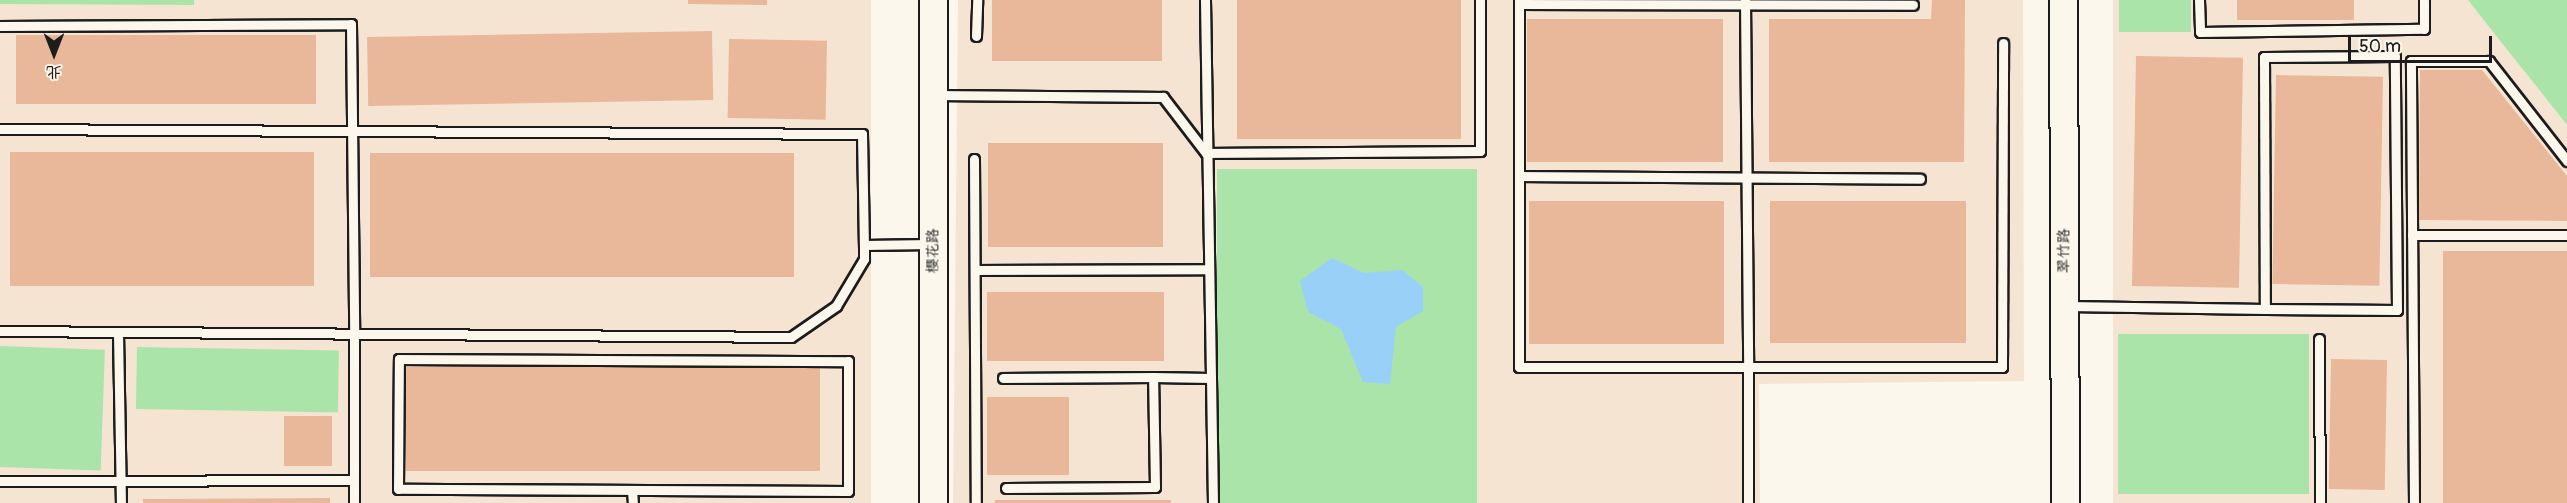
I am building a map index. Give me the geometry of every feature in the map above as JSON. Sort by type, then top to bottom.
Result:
[{"type":"street","name":"樱花路","points":[[933,0],[933,503]]},
{"type":"street","name":"翠竹路","points":[[2063,0],[2065,503]]},
{"type":"lane","points":[[976,36],[977,0]]},
{"type":"lane","points":[[1205,0],[1212,503]]},
{"type":"lane","points":[[1206,153],[1480,151],[1480,0]]},
{"type":"lane","points":[[2199,0],[2200,32],[2424,29],[2424,0]]},
{"type":"lane","points":[[1912,5],[1519,2],[1519,367],[2002,367],[2003,43]]},
{"type":"lane","points":[[1746,4],[1748,503]]},
{"type":"lane","points":[[0,26],[351,24],[354,503]]},
{"type":"lane","points":[[2065,306],[2265,309],[2397,310],[2395,56],[2264,57],[2265,309]]},
{"type":"lane","points":[[2414,503],[2411,61],[2489,61],[2567,161]]},
{"type":"lane","points":[[933,95],[1163,97],[1206,153]]},
{"type":"lane","points":[[0,129],[862,134],[864,245],[864,259],[836,306],[791,337],[0,331]]},
{"type":"lane","points":[[974,159],[976,503]]},
{"type":"lane","points":[[1519,176],[1920,179]]},
{"type":"lane","points":[[2412,235],[2567,235]]},
{"type":"lane","points":[[864,245],[933,244]]},
{"type":"lane","points":[[975,270],[1208,269]]},
{"type":"lane","points":[[118,333],[121,503]]},
{"type":"lane","points":[[2319,339],[2320,503]]},
{"type":"lane","points":[[399,359],[848,361],[848,491],[632,490],[398,489],[399,359]]},
{"type":"lane","points":[[1006,488],[1155,487],[1153,377]]},
{"type":"lane","points":[[1003,378],[1210,378]]},
{"type":"lane","points":[[0,481],[354,480]]},
{"type":"lane","points":[[632,490],[633,503]]},
{"type":"shaded area","points":[[0,0],[871,0],[871,503],[0,503]]},
{"type":"shaded area","points":[[958,0],[2023,0],[2024,381],[1759,384],[1760,503],[953,503]]},
{"type":"shaded area","points":[[2113,0],[2468,0],[2567,125],[2567,503],[2113,503]]},
{"type":"green space","points":[[0,0],[194,0],[194,5],[0,4]]},
{"type":"green space","points":[[2119,0],[2191,0],[2191,32],[2119,32]]},
{"type":"green space","points":[[2468,0],[2567,0],[2567,125],[2501,42]]},
{"type":"green space","points":[[1217,169],[1477,169],[1477,503],[1217,503]]},
{"type":"green space","points":[[2118,334],[2309,334],[2309,494],[2118,494]]},
{"type":"green space","points":[[0,346],[105,350],[101,471],[0,467]]},
{"type":"green space","points":[[137,347],[339,351],[338,413],[136,409]]},
{"type":"water","points":[[1332,258],[1364,273],[1402,270],[1423,287],[1423,311],[1396,327],[1390,384],[1363,382],[1341,329],[1308,312],[1300,281]]},
{"type":"building","points":[[688,0],[767,0],[767,5],[688,4]]},
{"type":"building","points":[[992,0],[1162,0],[1162,61],[992,61]]},
{"type":"building","points":[[1237,0],[1461,0],[1461,139],[1237,139]]},
{"type":"building","points":[[1932,0],[1965,0],[1964,162],[1769,162],[1769,19],[1931,19]]},
{"type":"building","points":[[2237,0],[2354,0],[2354,20],[2237,20]]},
{"type":"building","points":[[1527,19],[1723,19],[1723,162],[1527,162]]},
{"type":"building","points":[[712,31],[713,100],[368,106],[367,37]]},
{"type":"building","points":[[16,35],[316,35],[316,104],[16,104]]},
{"type":"building","points":[[729,39],[827,41],[826,120],[728,118]]},
{"type":"building","points":[[2136,56],[2243,58],[2239,288],[2132,286]]},
{"type":"building","points":[[2420,70],[2482,70],[2567,176],[2567,221],[2419,220]]},
{"type":"building","points":[[2276,75],[2383,77],[2379,286],[2272,284]]},
{"type":"building","points":[[988,143],[1163,143],[1163,247],[988,247]]},
{"type":"building","points":[[10,152],[314,152],[314,286],[10,286]]},
{"type":"building","points":[[370,153],[794,153],[794,277],[370,277]]},
{"type":"building","points":[[1529,201],[1724,201],[1724,344],[1529,344]]},
{"type":"building","points":[[1770,201],[1966,201],[1966,343],[1770,343]]},
{"type":"building","points":[[2443,251],[2567,251],[2567,503],[2443,503]]},
{"type":"building","points":[[987,292],[1164,292],[1164,361],[987,361]]},
{"type":"building","points":[[2331,359],[2387,360],[2385,490],[2329,489]]},
{"type":"building","points":[[406,367],[820,367],[820,471],[406,471]]},
{"type":"building","points":[[987,397],[1069,397],[1069,475],[987,475]]},
{"type":"building","points":[[284,416],[332,416],[332,466],[284,466]]},
{"type":"building","points":[[330,498],[330,503],[143,503],[143,499]]},
{"type":"building","points":[[995,500],[1171,500],[1171,503],[995,503]]}]
